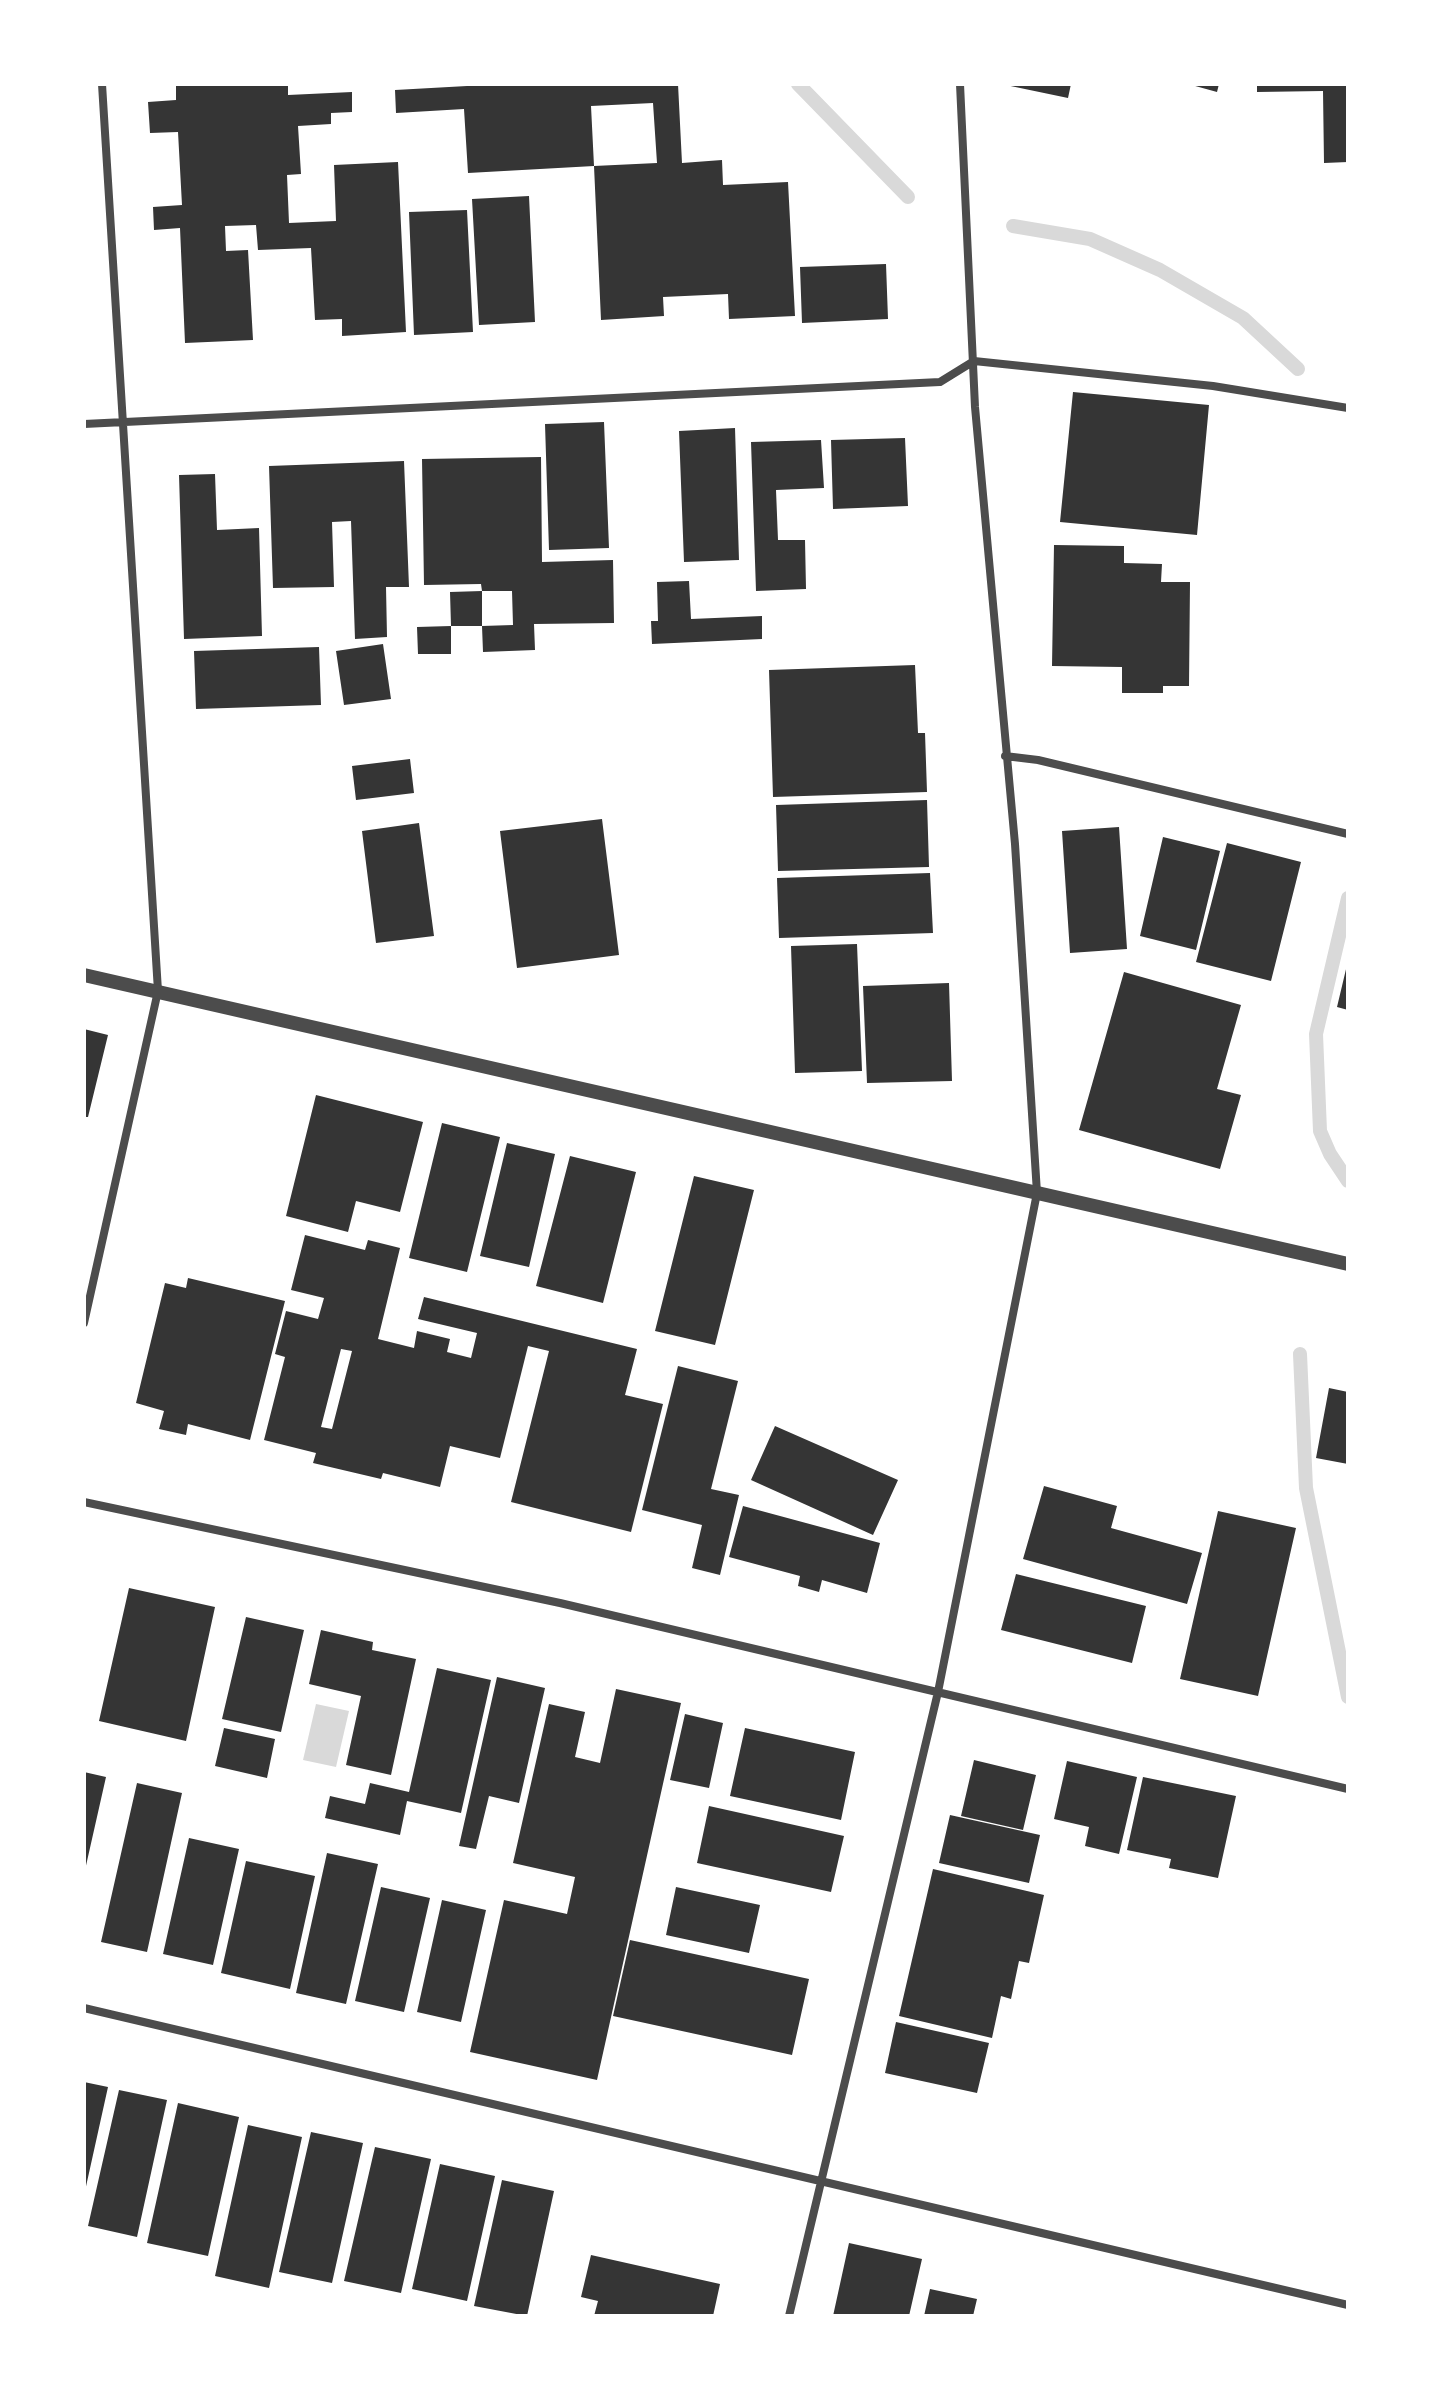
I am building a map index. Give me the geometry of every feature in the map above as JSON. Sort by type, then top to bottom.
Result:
[{"type":"street","points":[[84,1323],[158,991],[102,84]]},
{"type":"street","points":[[789,2316],[938,1692],[1037,1193],[1015,844],[976,423],[960,84]]},
{"type":"street","points":[[84,424],[940,382],[974,361],[1213,386],[1348,408]]},
{"type":"street","points":[[1005,756],[1038,760],[1348,834]]},
{"type":"street","points":[[84,975],[1348,1264]]},
{"type":"street","points":[[84,1502],[560,1603],[1348,1789]]},
{"type":"street","points":[[84,2008],[1348,2305]]},
{"type":"shaded area","points":[[316,1704],[349,1711],[336,1767],[303,1760]]},
{"type":"building","points":[[176,84],[288,84],[288,95],[352,92],[352,112],[331,113],[331,124],[298,126],[301,174],[287,175],[289,223],[336,221],[334,165],[398,162],[406,332],[342,336],[342,319],[315,320],[311,248],[258,250],[256,225],[225,226],[226,251],[248,250],[253,340],[185,343],[180,228],[154,230],[153,207],[182,205],[178,132],[150,133],[148,102],[176,100]]},
{"type":"building","points":[[503,84],[678,84],[682,163],[722,160],[723,185],[788,182],[795,316],[729,319],[728,294],[663,297],[664,316],[601,320],[594,166],[468,173],[464,109],[396,113],[395,90]],"holes":[[[653,103],[657,163],[594,166],[591,106]]]},
{"type":"building","points":[[1001,84],[1071,84],[1068,98]]},
{"type":"building","points":[[1188,84],[1219,84],[1217,92]]},
{"type":"building","points":[[1257,84],[1348,84],[1348,162],[1324,163],[1323,91],[1257,92]]},
{"type":"building","points":[[529,196],[535,322],[479,325],[472,199]]},
{"type":"building","points":[[467,210],[473,332],[414,335],[409,212]]},
{"type":"building","points":[[886,264],[888,319],[802,323],[800,267]]},
{"type":"building","points":[[1073,392],[1209,405],[1197,535],[1060,522]]},
{"type":"building","points":[[604,422],[609,548],[549,550],[545,424]]},
{"type":"building","points":[[735,428],[739,560],[684,562],[679,431]]},
{"type":"building","points":[[905,438],[908,506],[833,509],[831,440]]},
{"type":"building","points":[[821,440],[824,488],[776,490],[778,540],[805,540],[806,589],[756,591],[751,442]]},
{"type":"building","points":[[541,457],[542,562],[613,560],[614,623],[534,624],[535,650],[483,652],[482,626],[513,625],[512,591],[482,591],[481,584],[424,585],[422,459]]},
{"type":"building","points":[[404,461],[409,587],[386,587],[387,637],[355,639],[351,521],[332,522],[334,587],[273,588],[269,466]]},
{"type":"building","points":[[215,474],[217,530],[259,528],[262,636],[184,639],[179,475]]},
{"type":"building","points":[[1054,545],[1124,546],[1124,563],[1162,564],[1161,582],[1190,582],[1189,686],[1163,686],[1163,693],[1122,693],[1122,667],[1052,666]]},
{"type":"building","points":[[689,581],[691,619],[762,616],[762,639],[652,644],[651,621],[658,621],[657,582]]},
{"type":"building","points":[[482,591],[482,626],[451,626],[450,592]]},
{"type":"building","points":[[451,626],[451,654],[418,654],[417,627]]},
{"type":"building","points":[[383,644],[391,699],[344,705],[336,651]]},
{"type":"building","points":[[319,647],[321,705],[196,709],[194,651]]},
{"type":"building","points":[[915,665],[918,733],[925,733],[927,792],[773,797],[769,670]]},
{"type":"building","points":[[410,759],[414,793],[356,800],[352,766]]},
{"type":"building","points":[[927,800],[929,867],[778,871],[776,805]]},
{"type":"building","points":[[602,819],[619,955],[517,968],[500,831]]},
{"type":"building","points":[[419,823],[434,936],[376,943],[362,831]]},
{"type":"building","points":[[1119,827],[1127,949],[1070,953],[1062,831]]},
{"type":"building","points":[[1163,837],[1220,851],[1196,950],[1140,936]]},
{"type":"building","points":[[1227,843],[1301,862],[1271,981],[1196,962]]},
{"type":"building","points":[[930,873],[933,933],[779,938],[777,878]]},
{"type":"building","points":[[857,944],[862,1071],[795,1073],[791,946]]},
{"type":"building","points":[[1348,965],[1348,1010],[1337,1007]]},
{"type":"building","points":[[1124,972],[1241,1005],[1217,1089],[1241,1095],[1220,1169],[1079,1130]]},
{"type":"building","points":[[949,983],[952,1081],[867,1083],[863,986]]},
{"type":"building","points":[[84,1029],[108,1035],[88,1117],[84,1117]]},
{"type":"building","points":[[316,1095],[423,1122],[400,1212],[356,1201],[348,1232],[286,1216]]},
{"type":"building","points":[[442,1123],[500,1137],[467,1272],[409,1258]]},
{"type":"building","points":[[507,1143],[555,1154],[529,1267],[480,1256]]},
{"type":"building","points":[[570,1156],[636,1172],[603,1303],[536,1286]]},
{"type":"building","points":[[694,1176],[754,1190],[715,1345],[655,1331]]},
{"type":"building","points":[[305,1235],[365,1250],[368,1240],[400,1248],[378,1339],[414,1348],[417,1331],[450,1339],[447,1352],[471,1358],[477,1333],[418,1319],[424,1297],[637,1349],[625,1395],[663,1404],[631,1532],[511,1502],[549,1351],[528,1346],[500,1458],[450,1446],[440,1487],[383,1473],[381,1479],[313,1463],[316,1453],[264,1440],[285,1357],[275,1354],[286,1311],[318,1319],[324,1298],[291,1290]],"holes":[[[341,1349],[352,1351],[332,1429],[321,1427]]]},
{"type":"building","points":[[188,1278],[285,1301],[250,1440],[188,1424],[186,1435],[159,1429],[164,1411],[136,1403],[165,1283],[186,1288]]},
{"type":"building","points":[[678,1366],[738,1381],[711,1489],[739,1495],[720,1575],[692,1568],[702,1525],[642,1510]]},
{"type":"building","points":[[1329,1388],[1348,1392],[1348,1464],[1316,1458]]},
{"type":"building","points":[[775,1426],[898,1480],[873,1535],[751,1480]]},
{"type":"building","points":[[1044,1486],[1117,1506],[1111,1528],[1202,1553],[1187,1604],[1023,1559]]},
{"type":"building","points":[[743,1506],[880,1543],[867,1593],[822,1580],[819,1592],[798,1586],[800,1576],[729,1557]]},
{"type":"building","points":[[1218,1511],[1296,1528],[1258,1696],[1180,1679]]},
{"type":"building","points":[[1016,1574],[1146,1606],[1132,1663],[1001,1630]]},
{"type":"building","points":[[129,1588],[215,1607],[186,1741],[99,1721]]},
{"type":"building","points":[[246,1617],[304,1630],[281,1732],[222,1719]]},
{"type":"building","points":[[321,1630],[373,1642],[372,1650],[416,1659],[391,1775],[346,1765],[361,1696],[309,1684]]},
{"type":"building","points":[[437,1668],[491,1680],[461,1813],[407,1801],[400,1835],[325,1818],[330,1796],[365,1804],[370,1783],[409,1792]]},
{"type":"building","points":[[497,1677],[545,1688],[519,1803],[489,1796],[476,1849],[459,1846]]},
{"type":"building","points":[[616,1689],[681,1703],[597,2080],[470,2052],[504,1900],[567,1914],[575,1877],[513,1863],[549,1704],[585,1712],[575,1757],[600,1763]]},
{"type":"building","points":[[685,1714],[723,1723],[709,1788],[670,1780]]},
{"type":"building","points":[[224,1728],[275,1739],[267,1778],[215,1766]]},
{"type":"building","points":[[745,1728],[855,1752],[841,1820],[730,1796]]},
{"type":"building","points":[[974,1760],[1036,1775],[1023,1830],[961,1816]]},
{"type":"building","points":[[1067,1761],[1137,1777],[1119,1854],[1085,1846],[1089,1827],[1054,1819]]},
{"type":"building","points":[[84,1772],[106,1777],[85,1870],[84,1870]]},
{"type":"building","points":[[1143,1777],[1236,1796],[1218,1878],[1169,1868],[1171,1859],[1127,1850]]},
{"type":"building","points":[[137,1783],[182,1793],[147,1952],[101,1942]]},
{"type":"building","points":[[709,1806],[844,1836],[831,1892],[697,1863]]},
{"type":"building","points":[[950,1815],[1040,1835],[1029,1883],[939,1863]]},
{"type":"building","points":[[189,1838],[239,1849],[213,1965],[163,1954]]},
{"type":"building","points":[[327,1853],[378,1864],[346,2004],[296,1993]]},
{"type":"building","points":[[246,1861],[315,1876],[290,1989],[221,1973]]},
{"type":"building","points":[[933,1869],[1044,1895],[1029,1963],[1019,1961],[1011,1999],[1001,1996],[992,2038],[899,2016]]},
{"type":"building","points":[[381,1887],[430,1898],[404,2012],[355,2001]]},
{"type":"building","points":[[676,1887],[760,1905],[749,1953],[666,1935]]},
{"type":"building","points":[[442,1900],[486,1910],[461,2022],[417,2012]]},
{"type":"building","points":[[630,1940],[809,1979],[792,2055],[613,2016]]},
{"type":"building","points":[[896,2022],[989,2043],[977,2093],[885,2073]]},
{"type":"building","points":[[84,2082],[108,2087],[85,2191],[84,2190]]},
{"type":"building","points":[[119,2090],[167,2100],[137,2237],[88,2226]]},
{"type":"building","points":[[178,2103],[239,2117],[208,2256],[147,2243]]},
{"type":"building","points":[[248,2125],[302,2137],[269,2288],[215,2276]]},
{"type":"building","points":[[311,2132],[363,2143],[332,2283],[279,2272]]},
{"type":"building","points":[[375,2147],[431,2159],[401,2293],[344,2281]]},
{"type":"building","points":[[440,2164],[495,2176],[467,2301],[412,2289]]},
{"type":"building","points":[[502,2180],[554,2191],[527,2316],[474,2306]]},
{"type":"building","points":[[849,2243],[922,2259],[909,2316],[833,2316]]},
{"type":"building","points":[[591,2255],[720,2284],[713,2316],[594,2316],[598,2301],[581,2297]]},
{"type":"building","points":[[930,2289],[977,2299],[973,2316],[924,2316]]},
{"type":"waterway","points":[[798,84],[908,197]]},
{"type":"waterway","points":[[1013,226],[1090,239],[1160,270],[1243,318],[1298,369]]},
{"type":"waterway","points":[[1348,898],[1316,1034],[1320,1131],[1330,1154],[1348,1181]]},
{"type":"waterway","points":[[1300,1354],[1306,1488],[1348,1697]]}]
